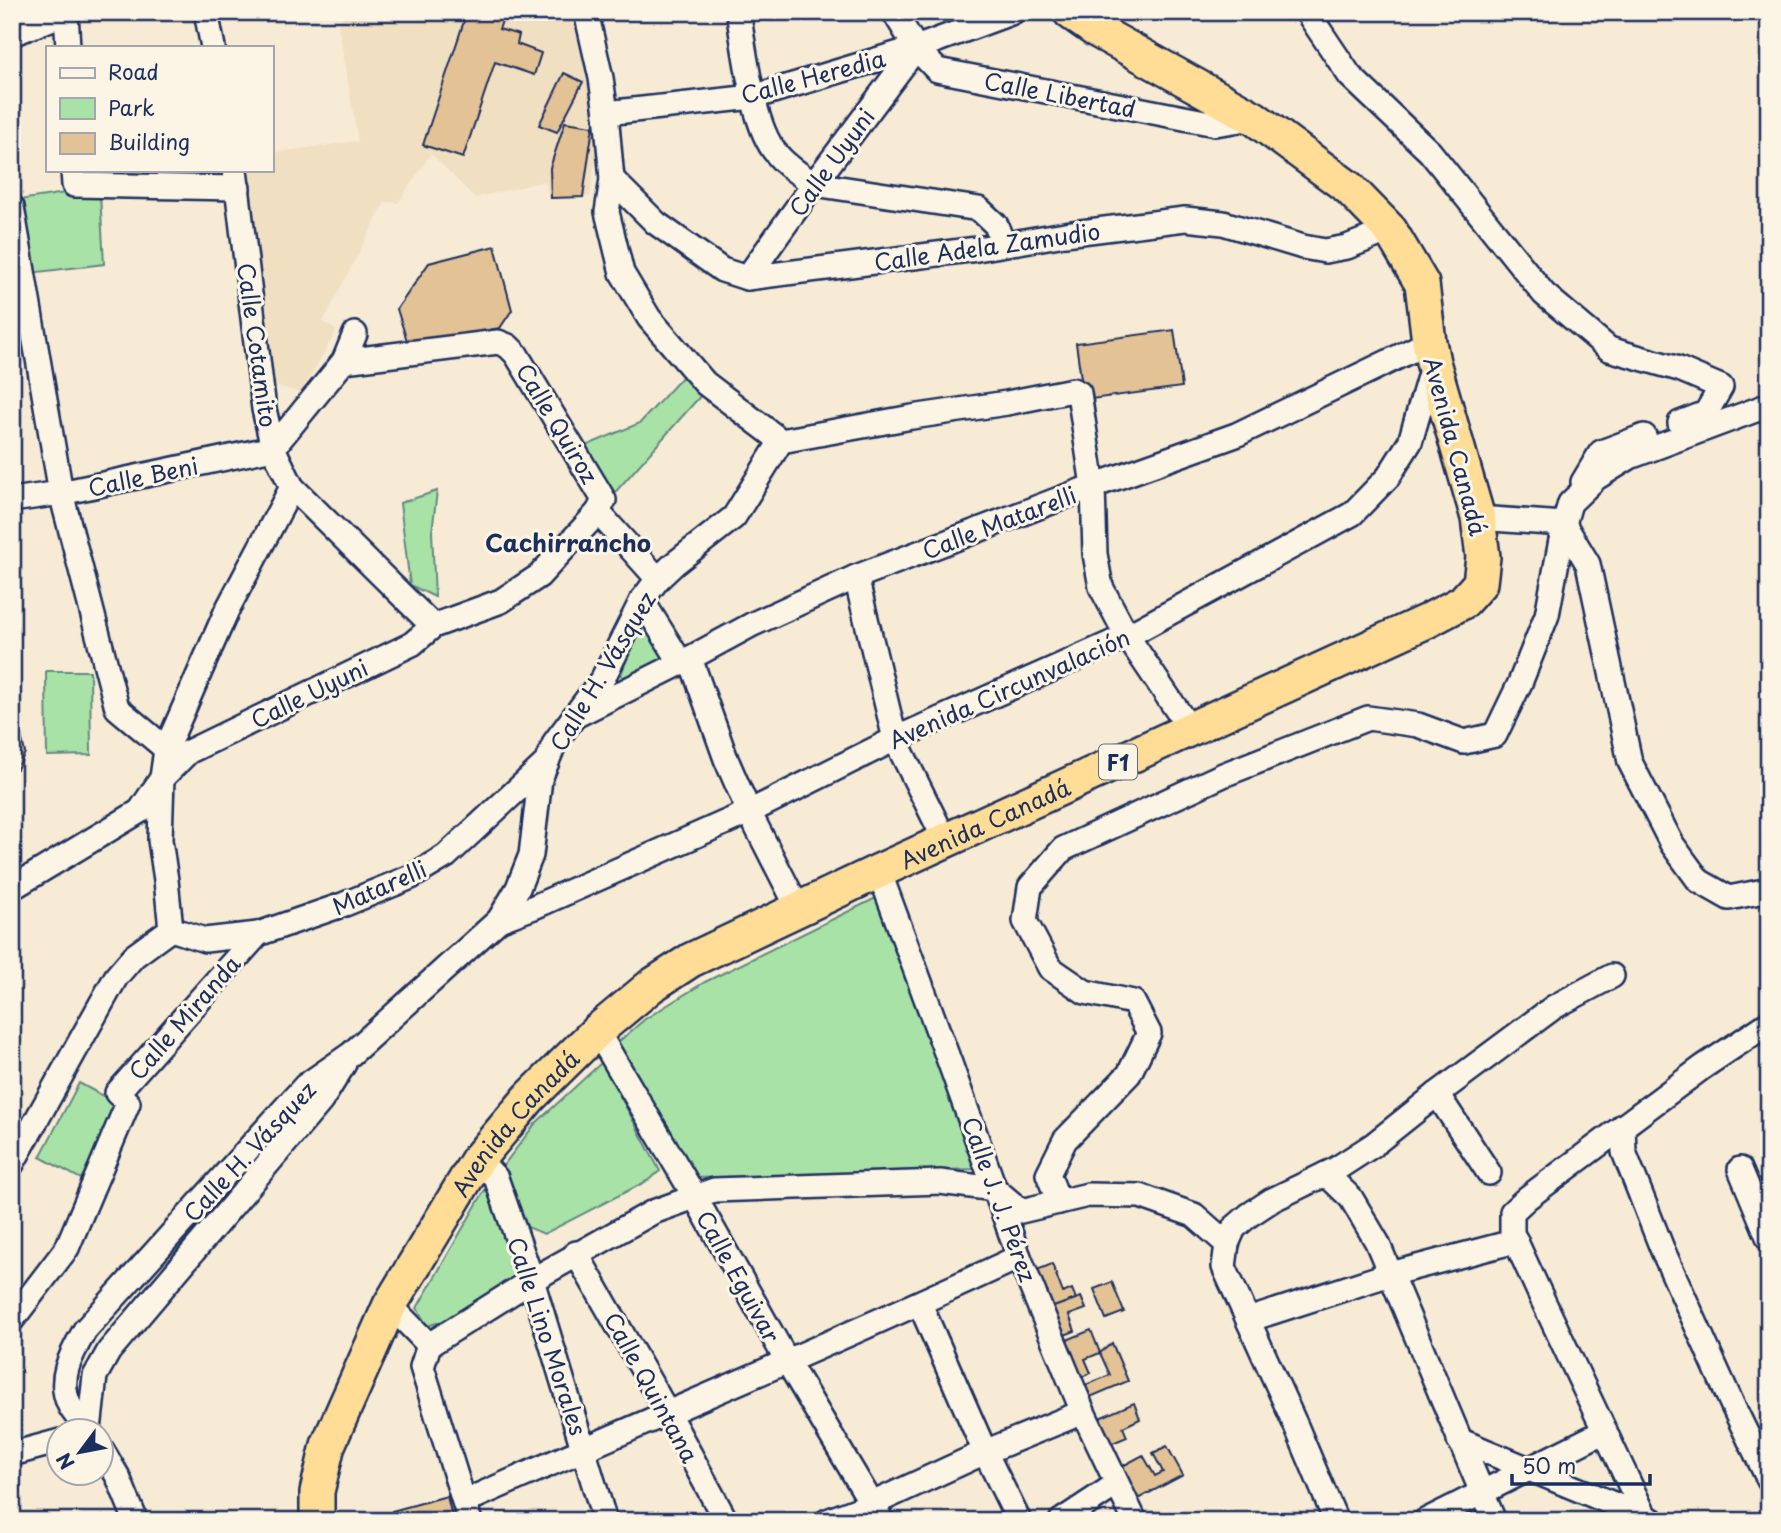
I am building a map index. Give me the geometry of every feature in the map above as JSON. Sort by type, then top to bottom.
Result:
[{"type":"highway","name":"Avenida Canadá","points":[[317,1521],[317,1492],[328,1445],[390,1305],[478,1159],[530,1097],[597,1031],[651,986],[691,960],[879,871],[1427,621],[1462,602],[1480,583],[1483,557],[1478,517],[1431,352],[1422,284],[1390,230],[1349,188],[1254,118],[1094,29],[1070,12]]},
{"type":"street","points":[[206,12],[213,46]]},
{"type":"street","points":[[586,12],[606,113],[611,179],[607,212],[622,273],[649,318],[705,383],[781,441],[1073,390],[1079,393],[1093,486],[1095,554],[1101,587],[1127,636],[1189,728]]},
{"type":"street","points":[[738,12],[753,97],[761,124],[775,153],[814,184],[979,209],[996,225],[1003,244]]},
{"type":"street","name":"Calle Libertad","points":[[894,12],[916,48],[937,70],[1215,124],[1254,118]]},
{"type":"street","name":"Calle Heredia","points":[[606,113],[753,97],[916,48],[1013,12]]},
{"type":"street","points":[[1059,1202],[1048,1174],[1065,1140],[1129,1074],[1149,1032],[1133,1002],[1085,992],[1050,968],[1025,921],[1030,887],[1063,849],[1223,775],[1368,718],[1418,725],[1464,742],[1496,735],[1520,683],[1546,615],[1567,514],[1601,452],[1706,413],[1721,387],[1679,369],[1609,349],[1544,294],[1430,152],[1350,76],[1307,12]]},
{"type":"street","points":[[12,34],[67,13],[68,46]]},
{"type":"street","name":"Calle Uyuni","points":[[747,278],[916,48]]},
{"type":"street","points":[[73,172],[74,185],[236,179]]},
{"type":"street","name":"Calle Cotamito","points":[[236,179],[264,409],[273,448],[292,487],[433,626]]},
{"type":"street","name":"Calle Adela Zamudio","points":[[611,179],[656,223],[722,270],[747,278],[1185,219],[1223,223],[1325,251],[1347,247],[1390,230]]},
{"type":"street","points":[[12,207],[61,493],[117,708],[166,749]]},
{"type":"street","points":[[273,448],[344,360],[355,334]]},
{"type":"street","name":"Calle Quiroz","points":[[344,360],[498,342],[508,346],[516,354],[601,506],[658,579]]},
{"type":"street","name":"Calle Matarelli","points":[[575,716],[753,624],[856,578],[1093,486],[1236,435],[1431,352]]},
{"type":"street","name":"Avenida Circunvalación","points":[[499,920],[749,812],[895,739],[1127,636],[1352,514],[1388,477],[1410,442],[1431,352]]},
{"type":"street","points":[[1478,517],[1567,514],[1596,478],[1630,457],[1769,405]]},
{"type":"street","name":"Calle H. Vásquez","points":[[499,920],[518,888],[531,855],[540,779],[555,742],[603,678],[642,600],[674,564],[734,517],[781,441]]},
{"type":"street","name":"Calle Beni","points":[[12,500],[61,493],[273,448]]},
{"type":"street","points":[[14,1154],[116,976],[134,956],[171,929],[160,840],[166,749],[227,610],[292,487]]},
{"type":"street","name":"Calle Uyuni","points":[[12,888],[140,811],[162,778],[188,752],[412,643],[433,626],[501,601],[539,576],[601,506]]},
{"type":"street","points":[[1567,514],[1588,564],[1630,762],[1672,844],[1699,881],[1729,898],[1769,890]]},
{"type":"street","points":[[856,578],[895,739],[946,842]]},
{"type":"street","points":[[642,600],[685,661],[749,812],[799,910]]},
{"type":"street","name":"Matarelli","points":[[171,929],[205,940],[258,934],[345,904],[411,877],[446,856],[548,761]]},
{"type":"street","name":"Calle J. J. Pérez","points":[[879,871],[1019,1257],[1083,1412],[1135,1521]]},
{"type":"street","points":[[351,1054],[499,920]]},
{"type":"street","name":"Calle Miranda","points":[[12,1320],[67,1248],[128,1103],[117,1093],[258,934]]},
{"type":"street","points":[[1336,1521],[1224,1267],[1227,1244],[1234,1228],[1272,1200],[1326,1174],[1373,1145],[1554,1007],[1612,976]]},
{"type":"street","points":[[1649,1520],[1512,1233],[1513,1212],[1527,1198],[1623,1126],[1769,1023]]},
{"type":"street","name":"Calle Eguivar","points":[[597,1031],[877,1512]]},
{"type":"street","name":"Calle H. Vásquez","points":[[93,1418],[95,1376],[109,1351],[321,1101],[351,1054]]},
{"type":"street","name":"Calle H. Vásquez","points":[[79,1418],[69,1405],[63,1379],[71,1354],[85,1329],[305,1086],[351,1054]]},
{"type":"street","points":[[1437,1094],[1489,1173]]},
{"type":"street","points":[[1623,1126],[1624,1152],[1662,1251],[1769,1480]]},
{"type":"street","name":"Calle Lino Morales","points":[[478,1159],[496,1178],[532,1280],[605,1521]]},
{"type":"street","points":[[1740,1169],[1769,1239]]},
{"type":"street","points":[[1326,1174],[1351,1198],[1377,1242],[1494,1521]]},
{"type":"street","points":[[1019,1257],[920,1304],[584,1448],[468,1511],[422,1367],[429,1345],[532,1280],[653,1212],[714,1190],[940,1182],[995,1189],[1021,1211],[1088,1195],[1140,1196],[1194,1215],[1227,1244]]},
{"type":"street","points":[[1248,1320],[1390,1273],[1516,1241]]},
{"type":"street","name":"Calle Quintana","points":[[576,1254],[726,1521]]},
{"type":"street","points":[[920,1304],[985,1452],[1019,1521]]},
{"type":"street","points":[[390,1305],[429,1345]]},
{"type":"street","points":[[827,1521],[877,1512],[985,1452],[1083,1412]]},
{"type":"street","points":[[1424,1521],[1605,1431]]},
{"type":"street","points":[[1459,1440],[1649,1520]]},
{"type":"street","points":[[12,1454],[46,1445]]},
{"type":"street","name":"Calle H. Vásquez","points":[[116,1474],[136,1521]]},
{"type":"street","points":[[1060,1521],[1117,1484]]},
{"type":"shaded area","points":[[344,12],[570,12],[601,124],[590,197],[549,199],[545,181],[475,198],[431,154],[398,203],[385,202],[323,322],[337,330],[301,393],[269,384],[241,172],[273,172],[273,153],[358,141],[338,24]]},
{"type":"green space","points":[[65,193],[100,194],[104,264],[30,273],[19,200]]},
{"type":"green space","points":[[685,374],[703,393],[611,497],[583,447],[640,423]]},
{"type":"green space","points":[[437,491],[432,532],[435,597],[410,585],[400,503]]},
{"type":"green space","points":[[647,625],[669,657],[625,680],[621,675],[639,628]]},
{"type":"green space","points":[[46,671],[90,671],[91,755],[47,756]]},
{"type":"green space","points":[[878,897],[975,1169],[696,1178],[616,1044],[645,1019],[705,982]]},
{"type":"green space","points":[[602,1062],[660,1171],[647,1181],[544,1234],[525,1226],[503,1166],[535,1124]]},
{"type":"green space","points":[[79,1083],[120,1105],[81,1179],[40,1157]]},
{"type":"green space","points":[[486,1188],[518,1275],[443,1321],[427,1326],[417,1308]]},
{"type":"building","points":[[467,12],[531,12],[528,21],[505,14],[499,29],[519,35],[517,44],[541,53],[534,75],[495,62],[463,158],[423,145]]},
{"type":"building","points":[[564,73],[583,82],[557,132],[539,125]]},
{"type":"building","points":[[565,122],[593,126],[583,197],[551,198],[550,168]]},
{"type":"building","points":[[495,246],[512,310],[500,328],[408,344],[397,309],[429,263]]},
{"type":"building","points":[[1174,330],[1182,387],[1084,400],[1076,343]]},
{"type":"building","points":[[12,697],[25,753],[17,769],[12,770]]},
{"type":"building","points":[[1052,1264],[1063,1293],[1072,1289],[1076,1299],[1051,1308],[1037,1270]]},
{"type":"building","points":[[1112,1282],[1124,1312],[1106,1319],[1094,1289]]},
{"type":"building","points":[[1081,1297],[1086,1309],[1069,1315],[1075,1331],[1062,1336],[1051,1308]]},
{"type":"building","points":[[1091,1330],[1100,1353],[1085,1359],[1091,1373],[1077,1379],[1062,1342]]},
{"type":"building","points":[[1112,1343],[1128,1381],[1088,1398],[1083,1386],[1110,1375],[1100,1353]]},
{"type":"building","points":[[1134,1403],[1140,1419],[1123,1427],[1127,1437],[1108,1445],[1097,1419]]},
{"type":"building","points":[[1167,1446],[1183,1475],[1136,1500],[1119,1468],[1143,1455],[1155,1476],[1163,1472],[1153,1453]]},
{"type":"building","points":[[447,1496],[453,1521],[395,1521],[392,1511]]},
{"type":"district","name":"Cachirrancho","points":[[568,542]]}]
